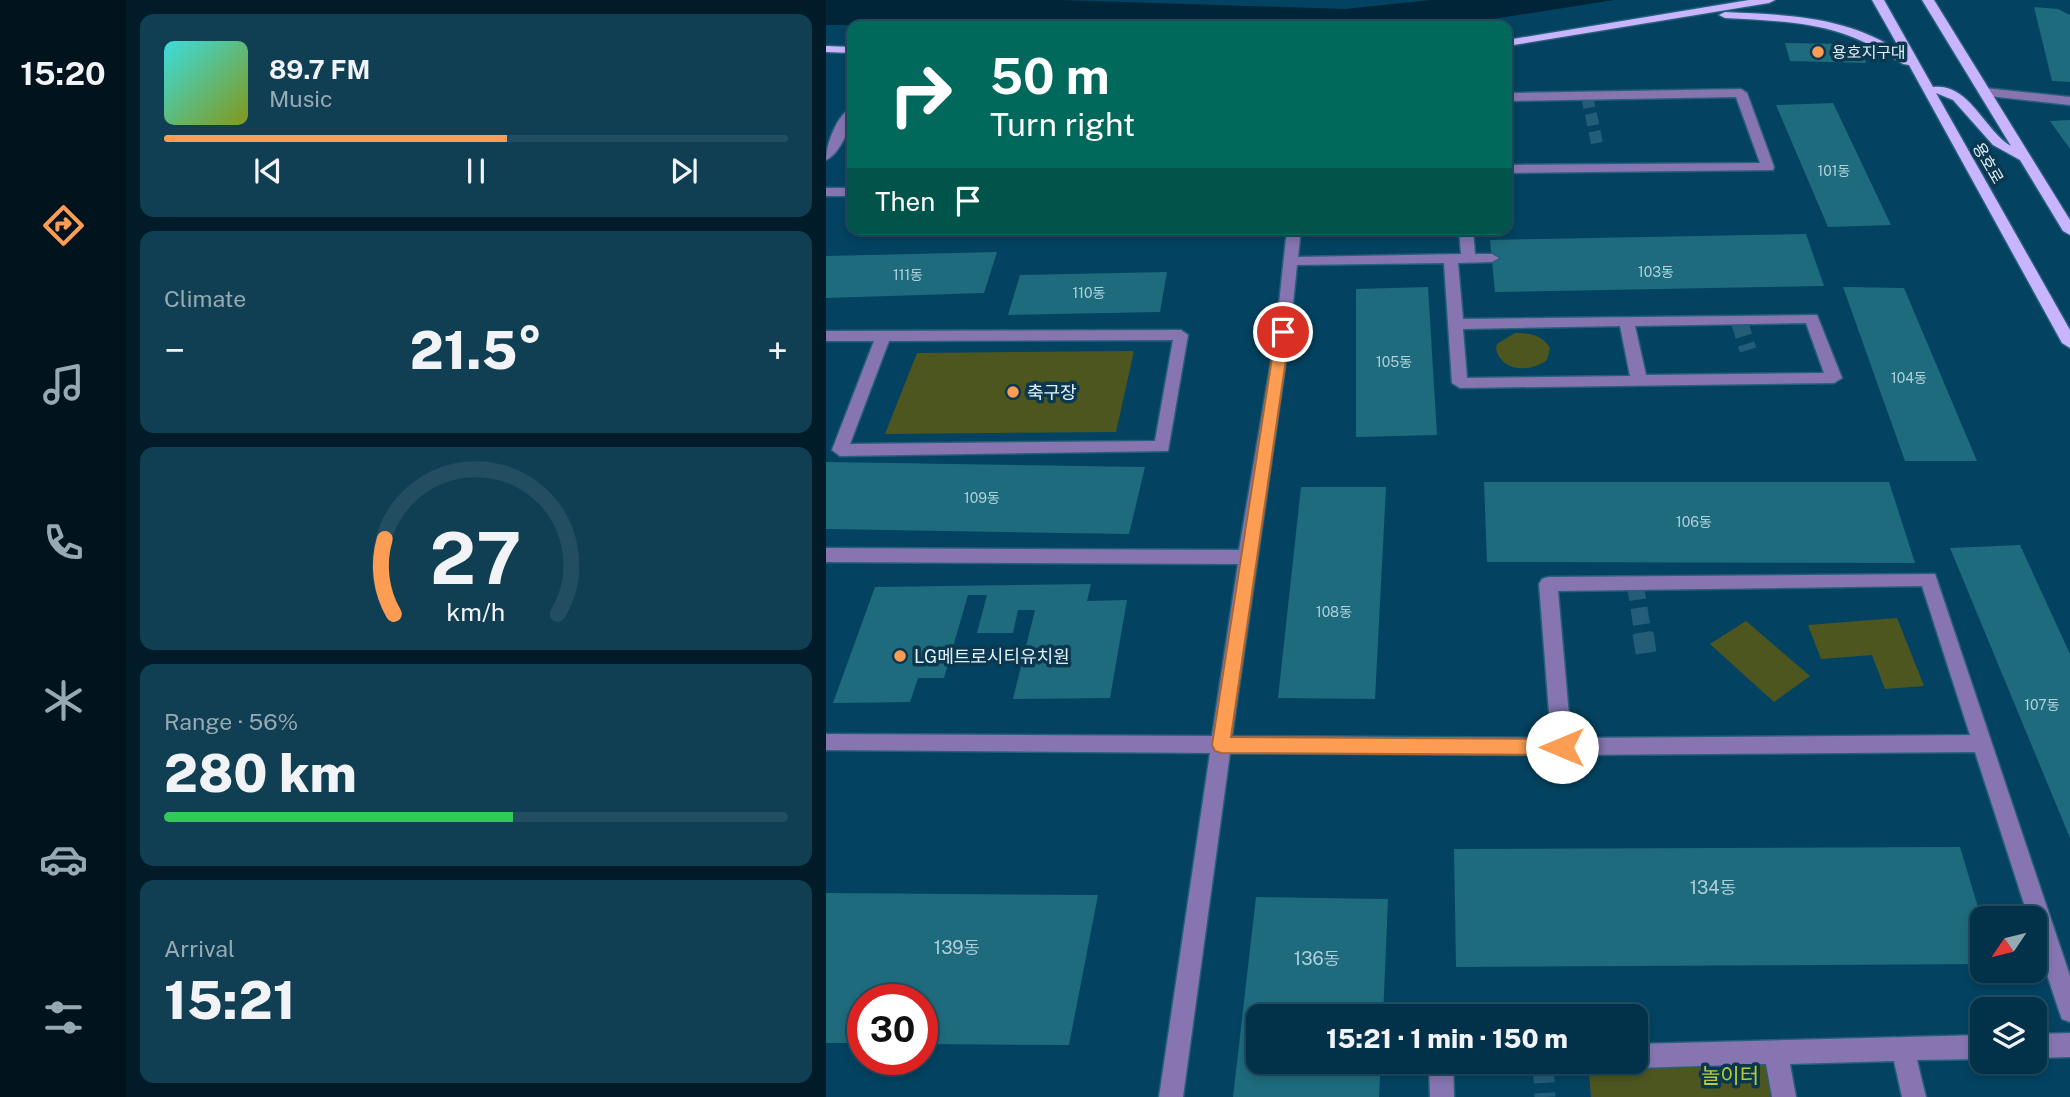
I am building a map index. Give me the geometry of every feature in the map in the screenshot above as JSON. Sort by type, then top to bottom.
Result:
[{"type":"main road","points":[[1512,42],[1769,0]]},
{"type":"main road","name":"용호로","points":[[1878,0],[2070,343]]},
{"type":"main road","name":"용호로","points":[[1928,0],[2070,231]]},
{"type":"main road","points":[[1694,13],[1817,20],[1862,33],[1913,66]]},
{"type":"main road","points":[[826,49],[847,50]]},
{"type":"main road","points":[[1927,91],[1940,89],[1949,92],[1972,111],[1995,141],[2026,159]]},
{"type":"street","points":[[1984,92],[2070,101]]},
{"type":"street","points":[[1512,97],[1741,93],[1768,167],[1512,169]]},
{"type":"street","points":[[826,156],[847,120]]},
{"type":"street","points":[[826,192],[847,192]]},
{"type":"street","points":[[1171,1097],[1248,556],[1283,332],[1293,235]]},
{"type":"street","points":[[1466,235],[1468,259]]},
{"type":"street","points":[[1289,261],[1492,258]]},
{"type":"street","points":[[1451,260],[1455,324],[1460,383],[1834,378],[1812,318],[1455,324]]},
{"type":"street","points":[[1627,322],[1639,381]]},
{"type":"street","points":[[826,336],[1181,335],[1162,447],[840,450],[883,336]]},
{"type":"street","points":[[826,555],[1248,556]]},
{"type":"street","points":[[1562,747],[1548,584],[1929,579],[2070,1011]]},
{"type":"street","points":[[826,743],[1562,747],[1983,743]]},
{"type":"street","points":[[2047,1046],[2070,1045]]},
{"type":"street","points":[[1648,1056],[1970,1047]]},
{"type":"street","points":[[1903,1049],[1914,1097]]},
{"type":"street","points":[[1776,1053],[1784,1097]]},
{"type":"street","points":[[1441,1074],[1442,1097]]},
{"type":"green space","points":[[1515,333],[1531,334],[1543,340],[1550,348],[1547,360],[1525,368],[1504,363],[1496,349],[1497,344]]},
{"type":"green space","name":"축구장","points":[[1134,351],[1116,432],[885,434],[917,353]]},
{"type":"green space","points":[[1897,618],[1924,686],[1885,689],[1872,655],[1821,659],[1808,625]]},
{"type":"green space","points":[[1746,621],[1810,676],[1774,702],[1710,644]]},
{"type":"green space","name":"놀이터","points":[[1771,1052],[1784,1097],[1591,1097],[1589,1074],[1648,1074],[1648,1061]]},
{"type":"water","points":[[826,0],[1061,0],[1345,9],[1431,0],[1614,0],[1481,21],[847,21],[847,25],[826,25]]},
{"type":"building","points":[[2034,7],[2058,9],[2070,15],[2070,82],[2052,81]]},
{"type":"building","name":"용호지구대","points":[[1785,43],[1847,44],[1849,53],[1863,53],[1866,63],[1790,61]]},
{"type":"building","points":[[1833,103],[1891,225],[1828,227],[1776,105]]},
{"type":"building","points":[[2070,120],[2070,149],[2050,121]]},
{"type":"building","points":[[1806,234],[1824,286],[1495,292],[1490,240]]},
{"type":"building","points":[[997,252],[984,293],[826,298],[826,256]]},
{"type":"building","points":[[1167,272],[1160,312],[1008,315],[1020,275]]},
{"type":"building","points":[[1428,287],[1437,435],[1356,437],[1356,289]]},
{"type":"building","points":[[1843,287],[1904,288],[1977,461],[1905,461]]},
{"type":"building","points":[[826,462],[1145,467],[1129,534],[826,529]]},
{"type":"building","points":[[1484,482],[1889,482],[1915,563],[1487,562]]},
{"type":"building","points":[[1301,487],[1386,487],[1375,699],[1278,698]]},
{"type":"building","points":[[2020,545],[2070,654],[2070,838],[1950,548]]},
{"type":"building","name":"LG메트로시티유치원","points":[[1091,584],[1087,601],[1127,600],[1110,698],[1013,699],[1035,610],[1018,610],[1013,633],[977,633],[987,595],[968,595],[944,678],[918,678],[910,702],[833,703],[875,587]]},
{"type":"building","points":[[1960,847],[1978,906],[1970,906],[1970,964],[1456,967],[1454,849]]},
{"type":"building","points":[[826,893],[1098,895],[1069,1045],[938,1044],[938,984],[847,984],[847,1043],[826,1043]]},
{"type":"building","points":[[1256,897],[1388,899],[1384,1004],[1246,1004],[1246,1074],[1380,1074],[1379,1097],[1233,1097]]},
{"type":"tunnel","points":[[1587,96],[1597,143]]},
{"type":"tunnel","points":[[1739,320],[1748,350]]},
{"type":"tunnel","points":[[1635,583],[1643,634]]},
{"type":"tunnel","points":[[1643,633],[1646,653]]},
{"type":"tunnel","points":[[1544,1074],[1545,1097]]},
{"type":"place","name":"용호지구대","points":[[1818,52]]},
{"type":"place","name":"축구장","points":[[1013,392]]},
{"type":"place","name":"LG메트로시티유치원","points":[[900,656]]},
{"type":"route","points":[[1283,332],[1221,745],[1562,747]]}]
